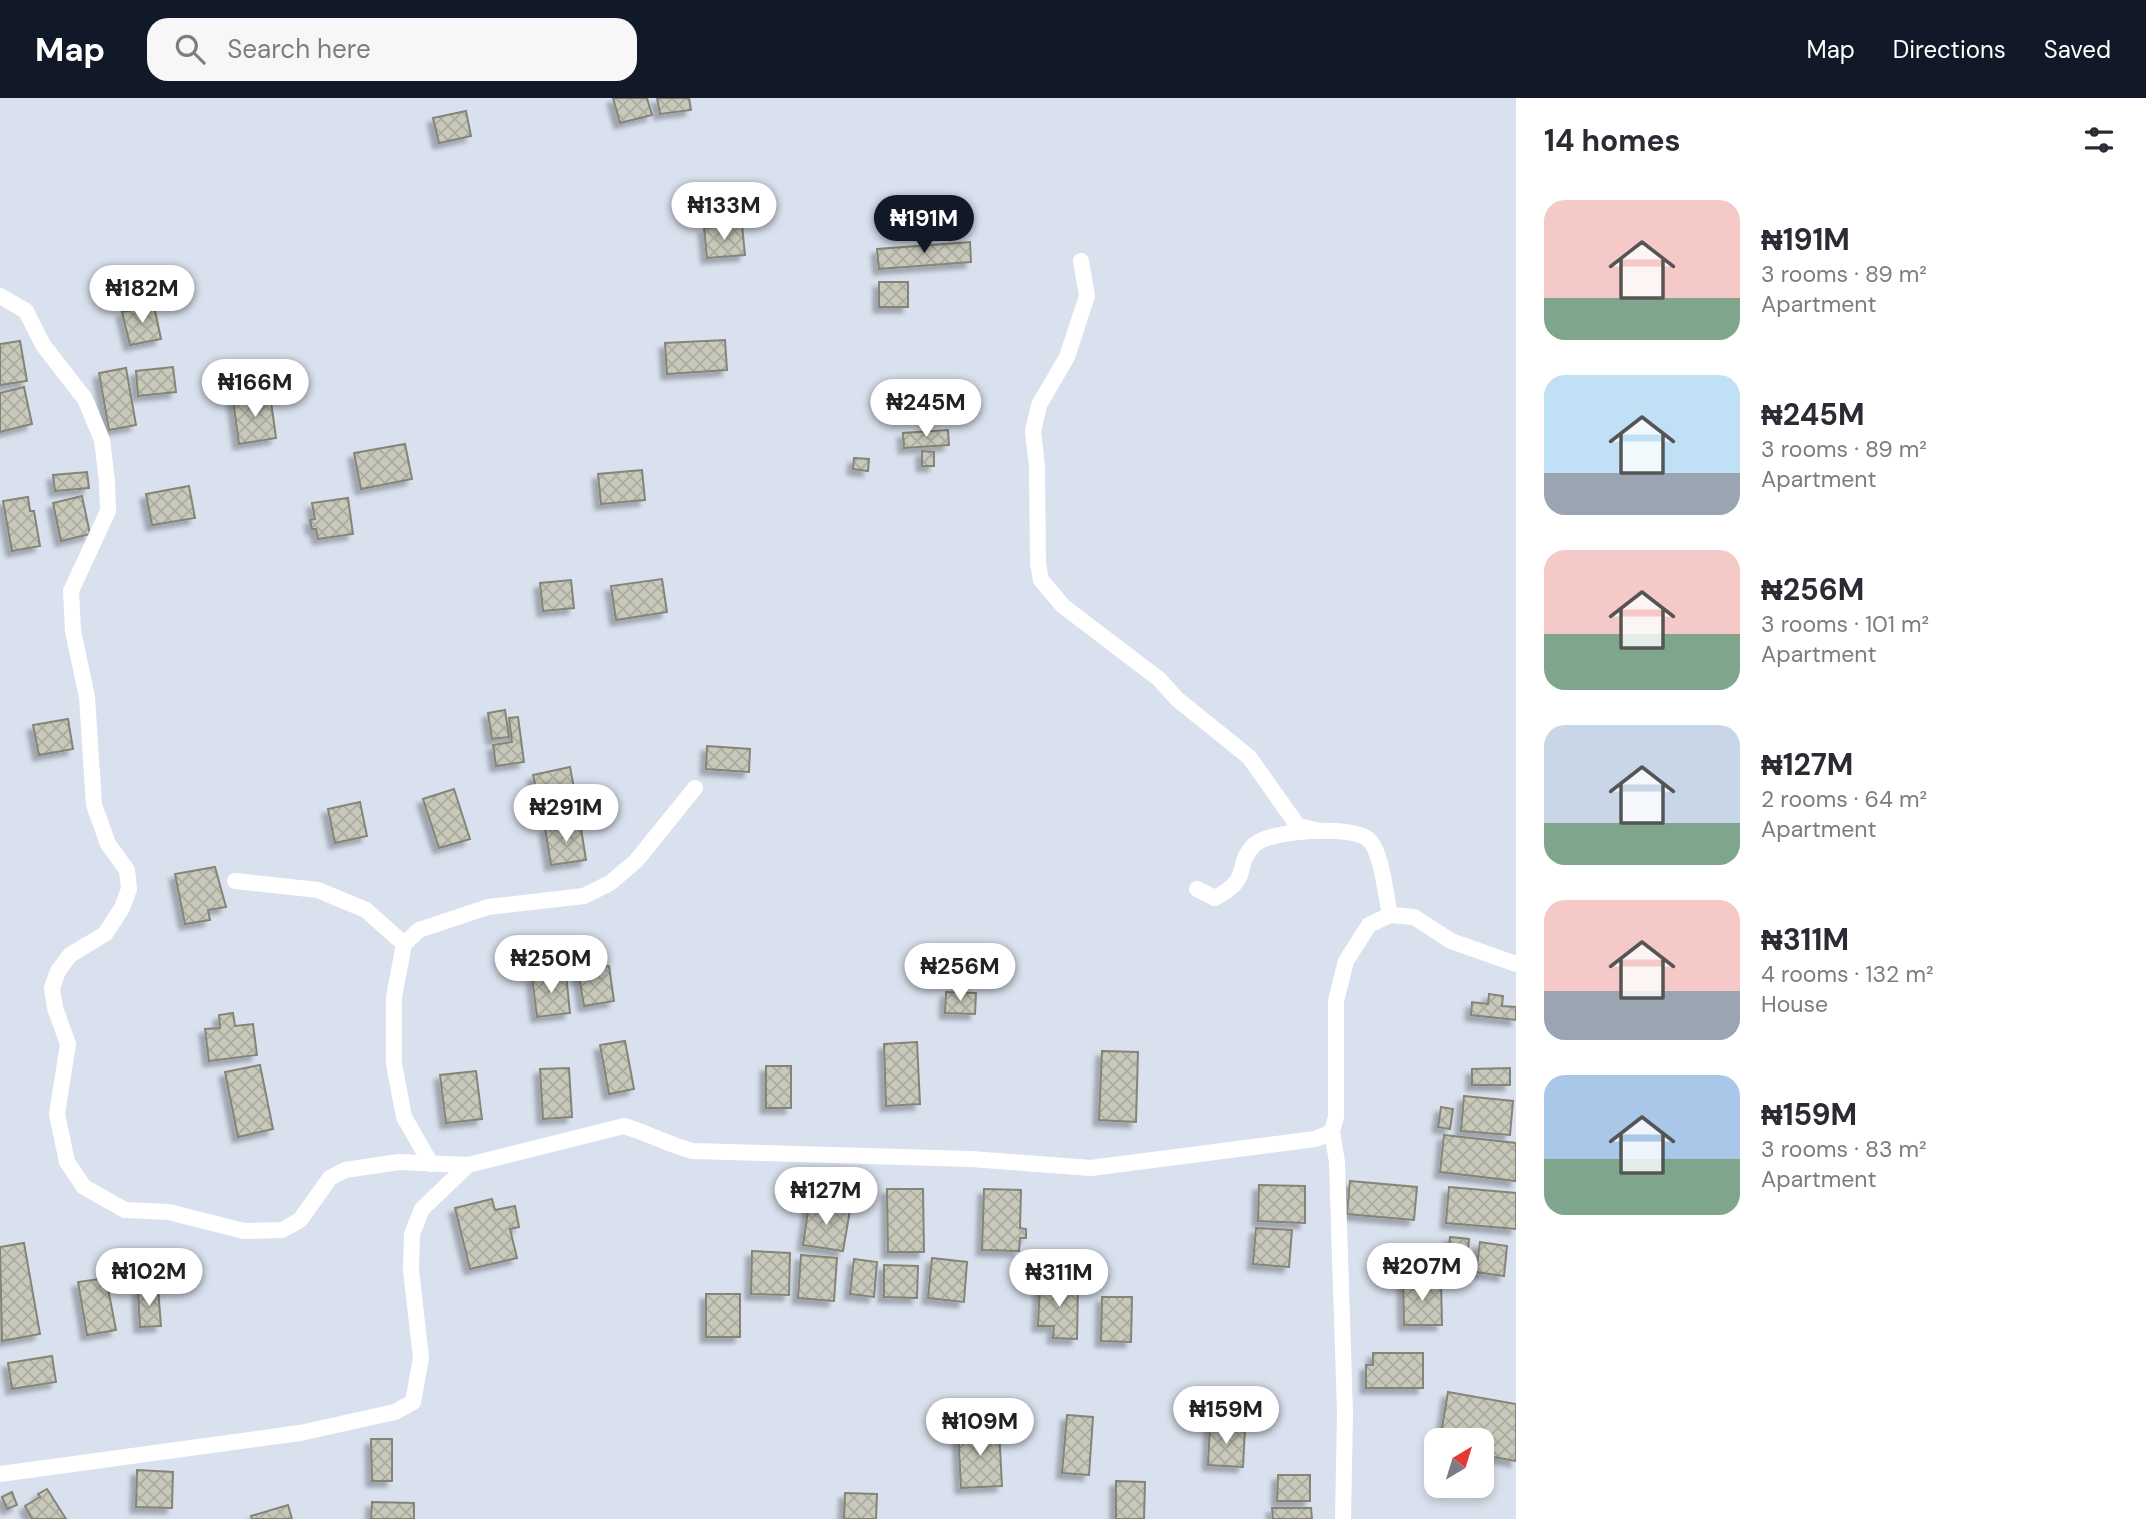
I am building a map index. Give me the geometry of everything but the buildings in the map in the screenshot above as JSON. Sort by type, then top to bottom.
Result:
[{"type":"street","points":[[1082,261],[1087,296],[1067,357],[1039,405],[1033,431],[1037,467],[1037,552],[1041,580],[1063,606],[1159,679],[1177,699],[1249,757],[1298,826],[1320,831]]},
{"type":"street","points":[[0,296],[26,311],[43,345],[85,399],[102,440],[107,481],[108,511],[71,591],[73,631],[87,697],[94,805],[108,844],[127,870],[129,889],[122,908],[105,934],[89,947],[70,955],[58,971],[52,988],[55,1008],[68,1044],[57,1114],[67,1163],[83,1187],[125,1210],[169,1212],[244,1231],[282,1230],[300,1220],[330,1178],[345,1170],[399,1162],[468,1165],[624,1126],[643,1131],[664,1144],[693,1151],[971,1159],[1091,1168],[1301,1142],[1332,1132]]},
{"type":"street","points":[[431,1164],[404,1117],[394,1064],[394,998],[404,944],[419,930],[488,907],[584,896],[610,883],[636,860],[695,788]]},
{"type":"street","points":[[1197,889],[1215,898],[1228,891],[1242,878],[1246,856],[1256,842],[1278,835],[1333,830],[1368,839],[1376,849],[1390,915]]},
{"type":"street","points":[[235,881],[317,890],[366,910],[404,944]]},
{"type":"street","points":[[1343,1519],[1344,1399],[1338,1162],[1332,1132],[1336,1117],[1336,1002],[1346,961],[1368,925],[1390,915],[1414,917],[1451,941],[1516,964]]},
{"type":"street","points":[[0,1474],[300,1433],[394,1412],[413,1402],[421,1358],[411,1270],[412,1234],[422,1209],[468,1165]]}]
